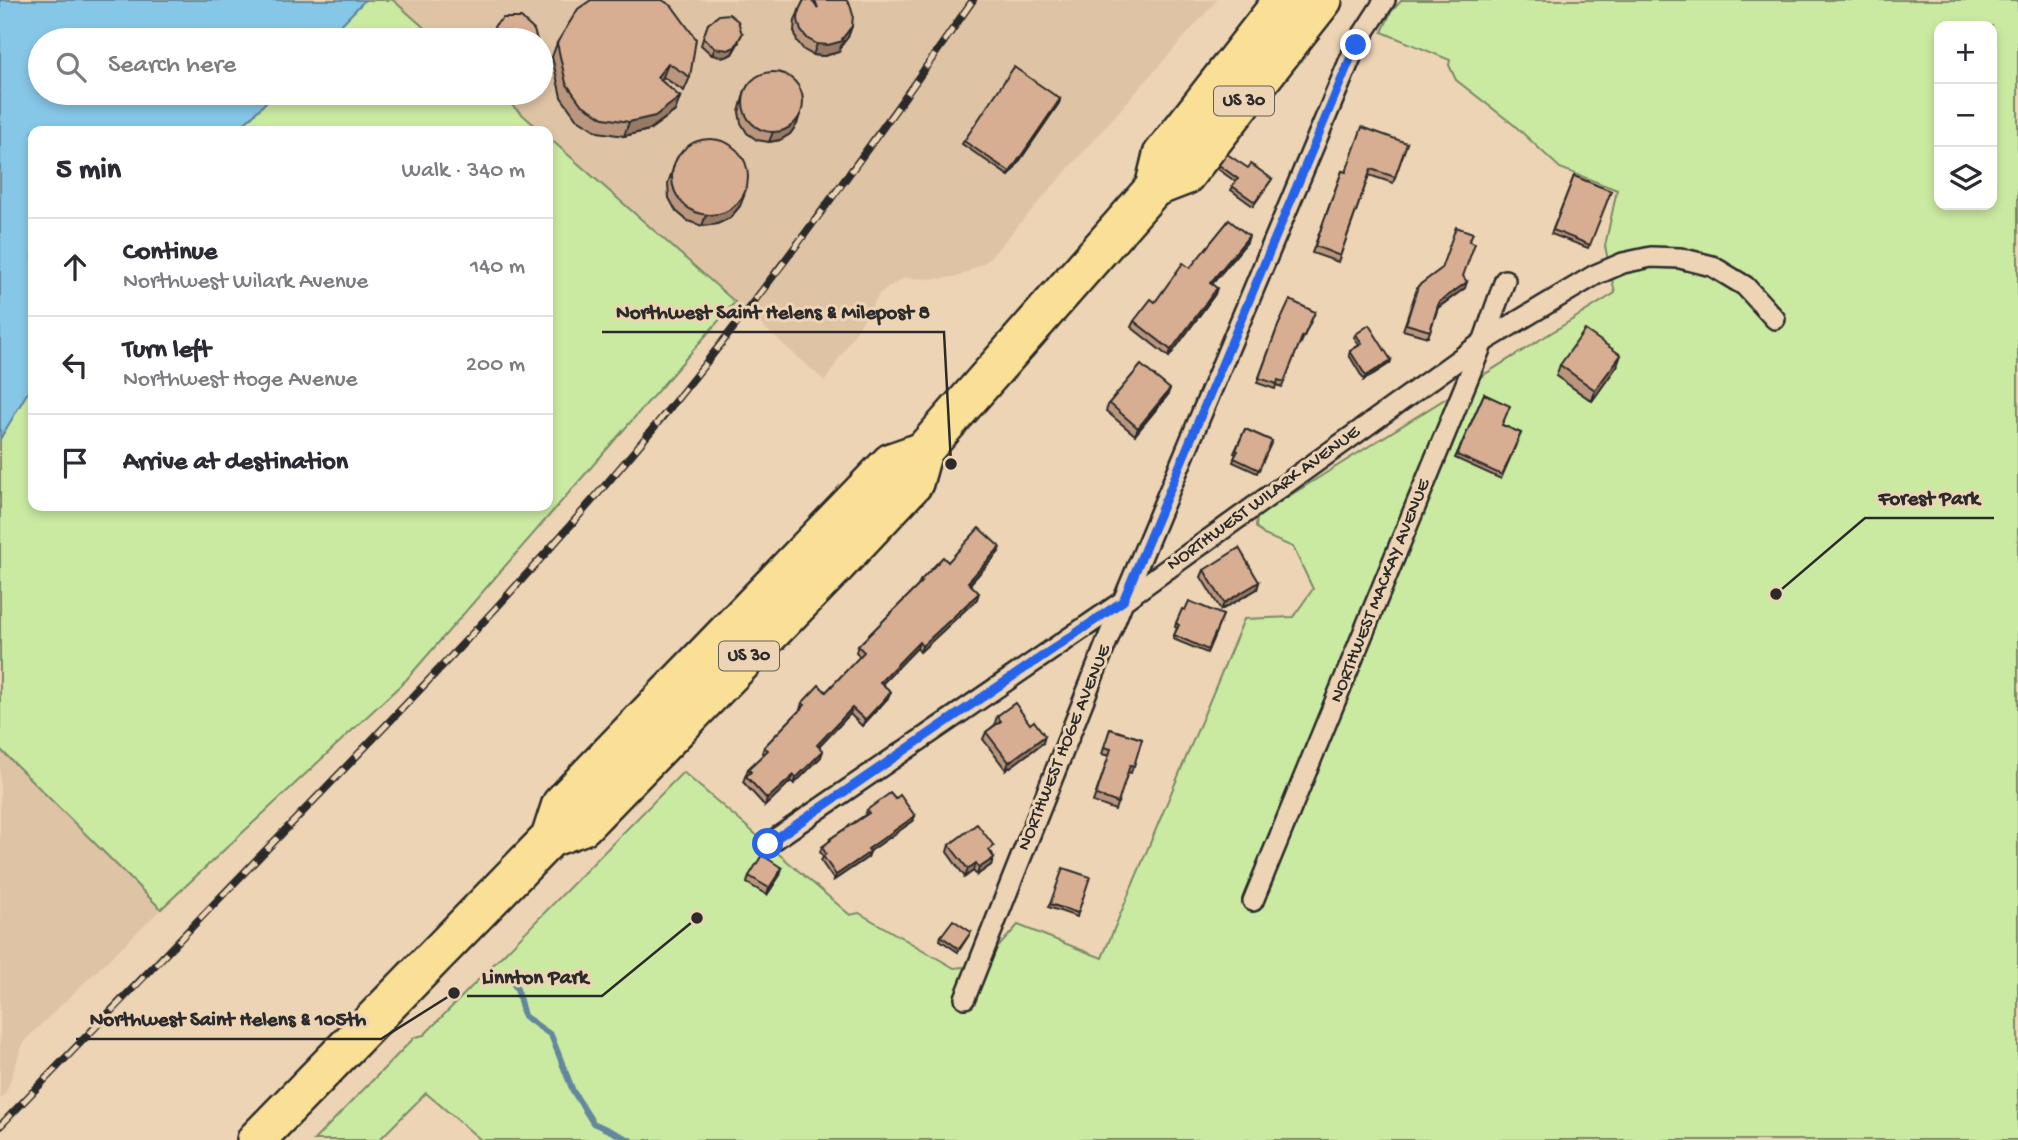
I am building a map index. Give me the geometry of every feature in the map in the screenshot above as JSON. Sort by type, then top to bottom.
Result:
[{"type":"highway","name":"US 30","points":[[1154,188],[1162,155],[1283,0]]},
{"type":"highway","name":"US 30","points":[[256,1140],[550,838],[583,826],[817,587],[914,483],[923,451],[1154,188],[1185,176],[1323,0]]},
{"type":"street","name":"NORTHWEST HOGE AVENUE","points":[[965,998],[1123,601],[1356,45],[1385,0]]},
{"type":"street","name":"NORTHWEST WILARK AVENUE","points":[[768,844],[1123,601],[1483,342],[1595,275],[1623,262],[1651,257],[1680,258],[1712,266],[1745,286],[1775,319]]},
{"type":"street","name":"NORTHWEST MACKAY AVENUE","points":[[1253,901],[1483,342],[1505,280]]},
{"type":"shaded area","points":[[393,0],[1217,0],[987,261],[960,276],[938,279],[904,278],[880,293],[825,381],[553,141],[553,126],[535,126],[512,105],[553,105],[553,28],[424,28]]},
{"type":"shaded area","points":[[0,749],[161,909],[24,1041],[6,1092],[0,1099]]},
{"type":"green space","points":[[365,0],[393,0],[424,28],[338,28]]},
{"type":"green space","points":[[1402,0],[2018,0],[2018,1140],[481,1140],[426,1093],[379,1140],[314,1140],[415,1037],[424,1035],[683,772],[850,915],[859,913],[954,968],[982,965],[1018,925],[1102,958],[1244,619],[1293,617],[1313,589],[1293,547],[1264,535],[1256,527],[1257,516],[1615,293],[1605,246],[1617,190],[1560,168],[1514,125],[1456,80],[1449,65],[1450,60],[1382,32],[1391,12]]},
{"type":"green space","points":[[263,105],[512,105],[535,126],[242,126]]},
{"type":"green space","points":[[553,141],[735,302],[406,680],[161,909],[0,749],[0,439],[28,391],[28,511],[553,511]]},
{"type":"water","points":[[0,0],[365,0],[338,28],[28,28],[28,105],[263,105],[242,126],[28,126],[28,391],[0,439]]},
{"type":"building","points":[[591,0],[662,0],[672,6],[696,39],[690,77],[668,63],[657,77],[680,97],[655,116],[629,122],[604,118],[581,104],[566,83],[557,43],[578,9]]},
{"type":"building","points":[[804,0],[811,0],[818,8],[815,0],[846,0],[853,15],[852,26],[843,41],[828,45],[817,44],[808,39],[801,31],[798,20]]},
{"type":"building","points":[[729,14],[738,21],[742,34],[735,47],[728,50],[715,48],[703,38],[708,24],[719,15]]},
{"type":"building","points":[[503,18],[521,18],[532,28],[494,28]]},
{"type":"building","points":[[1014,67],[1060,99],[1010,172],[964,141]]},
{"type":"building","points":[[773,72],[794,81],[803,102],[794,123],[773,132],[752,123],[743,102],[752,81]]},
{"type":"building","points":[[1362,127],[1407,143],[1395,177],[1371,169],[1340,256],[1315,246],[1342,171],[1346,172]]},
{"type":"building","points":[[710,139],[725,142],[737,150],[745,162],[748,177],[745,192],[737,204],[725,212],[710,215],[695,212],[683,204],[675,192],[672,177],[675,162],[683,150],[695,142]]},
{"type":"building","points":[[1227,154],[1248,168],[1251,164],[1272,179],[1255,202],[1232,186],[1238,179],[1219,165]]},
{"type":"building","points":[[1574,176],[1611,191],[1590,245],[1553,230]]},
{"type":"building","points":[[1229,220],[1249,236],[1210,283],[1217,288],[1171,350],[1134,321],[1151,299],[1155,302],[1183,263],[1190,268]]},
{"type":"building","points":[[1456,227],[1473,233],[1469,241],[1475,243],[1463,276],[1467,282],[1439,302],[1430,331],[1406,324],[1418,286],[1441,269]]},
{"type":"building","points":[[1290,300],[1315,312],[1284,382],[1278,380],[1277,384],[1259,378]]},
{"type":"building","points":[[1369,325],[1391,360],[1366,376],[1350,351],[1362,344],[1356,334]]},
{"type":"building","points":[[1585,330],[1621,355],[1595,390],[1560,365]]},
{"type":"building","points":[[1141,365],[1170,389],[1138,428],[1109,403]]},
{"type":"building","points":[[1484,394],[1510,406],[1502,425],[1521,433],[1502,475],[1457,455]]},
{"type":"building","points":[[1245,429],[1272,441],[1259,470],[1234,458]]},
{"type":"building","points":[[979,528],[1000,547],[968,582],[979,593],[922,646],[919,642],[880,682],[891,692],[865,720],[852,708],[817,745],[823,751],[796,778],[794,775],[767,799],[746,776],[751,772],[748,769],[768,750],[764,747],[805,705],[802,703],[819,685],[826,692],[864,652],[858,646],[943,557],[948,562]]},
{"type":"building","points":[[1239,548],[1259,582],[1224,603],[1204,570]]},
{"type":"building","points":[[1189,601],[1223,615],[1208,650],[1174,635],[1182,609],[1185,610]]},
{"type":"building","points":[[1015,703],[1030,724],[1034,721],[1045,736],[1009,762],[986,732],[1001,721],[997,716]]},
{"type":"building","points":[[1110,729],[1142,739],[1134,766],[1130,765],[1118,803],[1096,795],[1111,749],[1104,747]]},
{"type":"building","points":[[890,793],[895,799],[900,795],[915,816],[836,875],[823,856],[826,854],[822,847],[869,813],[867,810]]},
{"type":"building","points":[[977,824],[994,846],[989,850],[994,858],[979,868],[976,863],[968,869],[949,845]]},
{"type":"building","points":[[762,855],[782,868],[769,888],[749,876]]},
{"type":"building","points":[[1063,868],[1090,877],[1078,913],[1050,904]]},
{"type":"building","points":[[953,920],[971,932],[959,949],[941,936]]},
{"type":"waterway","points":[[509,977],[517,989],[524,1016],[551,1035],[573,1091],[593,1123],[630,1140]]},
{"type":"railway","points":[[0,1126],[423,686],[595,497],[681,395],[767,284],[851,172],[973,0]]},
{"type":"place","name":"Northwest Saint Helens & Milepost 8","points":[[951,464]]},
{"type":"place","name":"Forest Park","points":[[1776,594]]},
{"type":"place","name":"Linnton Park","points":[[697,918]]},
{"type":"place","name":"Northwest Saint Helens & 105th","points":[[454,993]]},
{"type":"route","points":[[768,844],[1123,601],[1356,45]]}]
